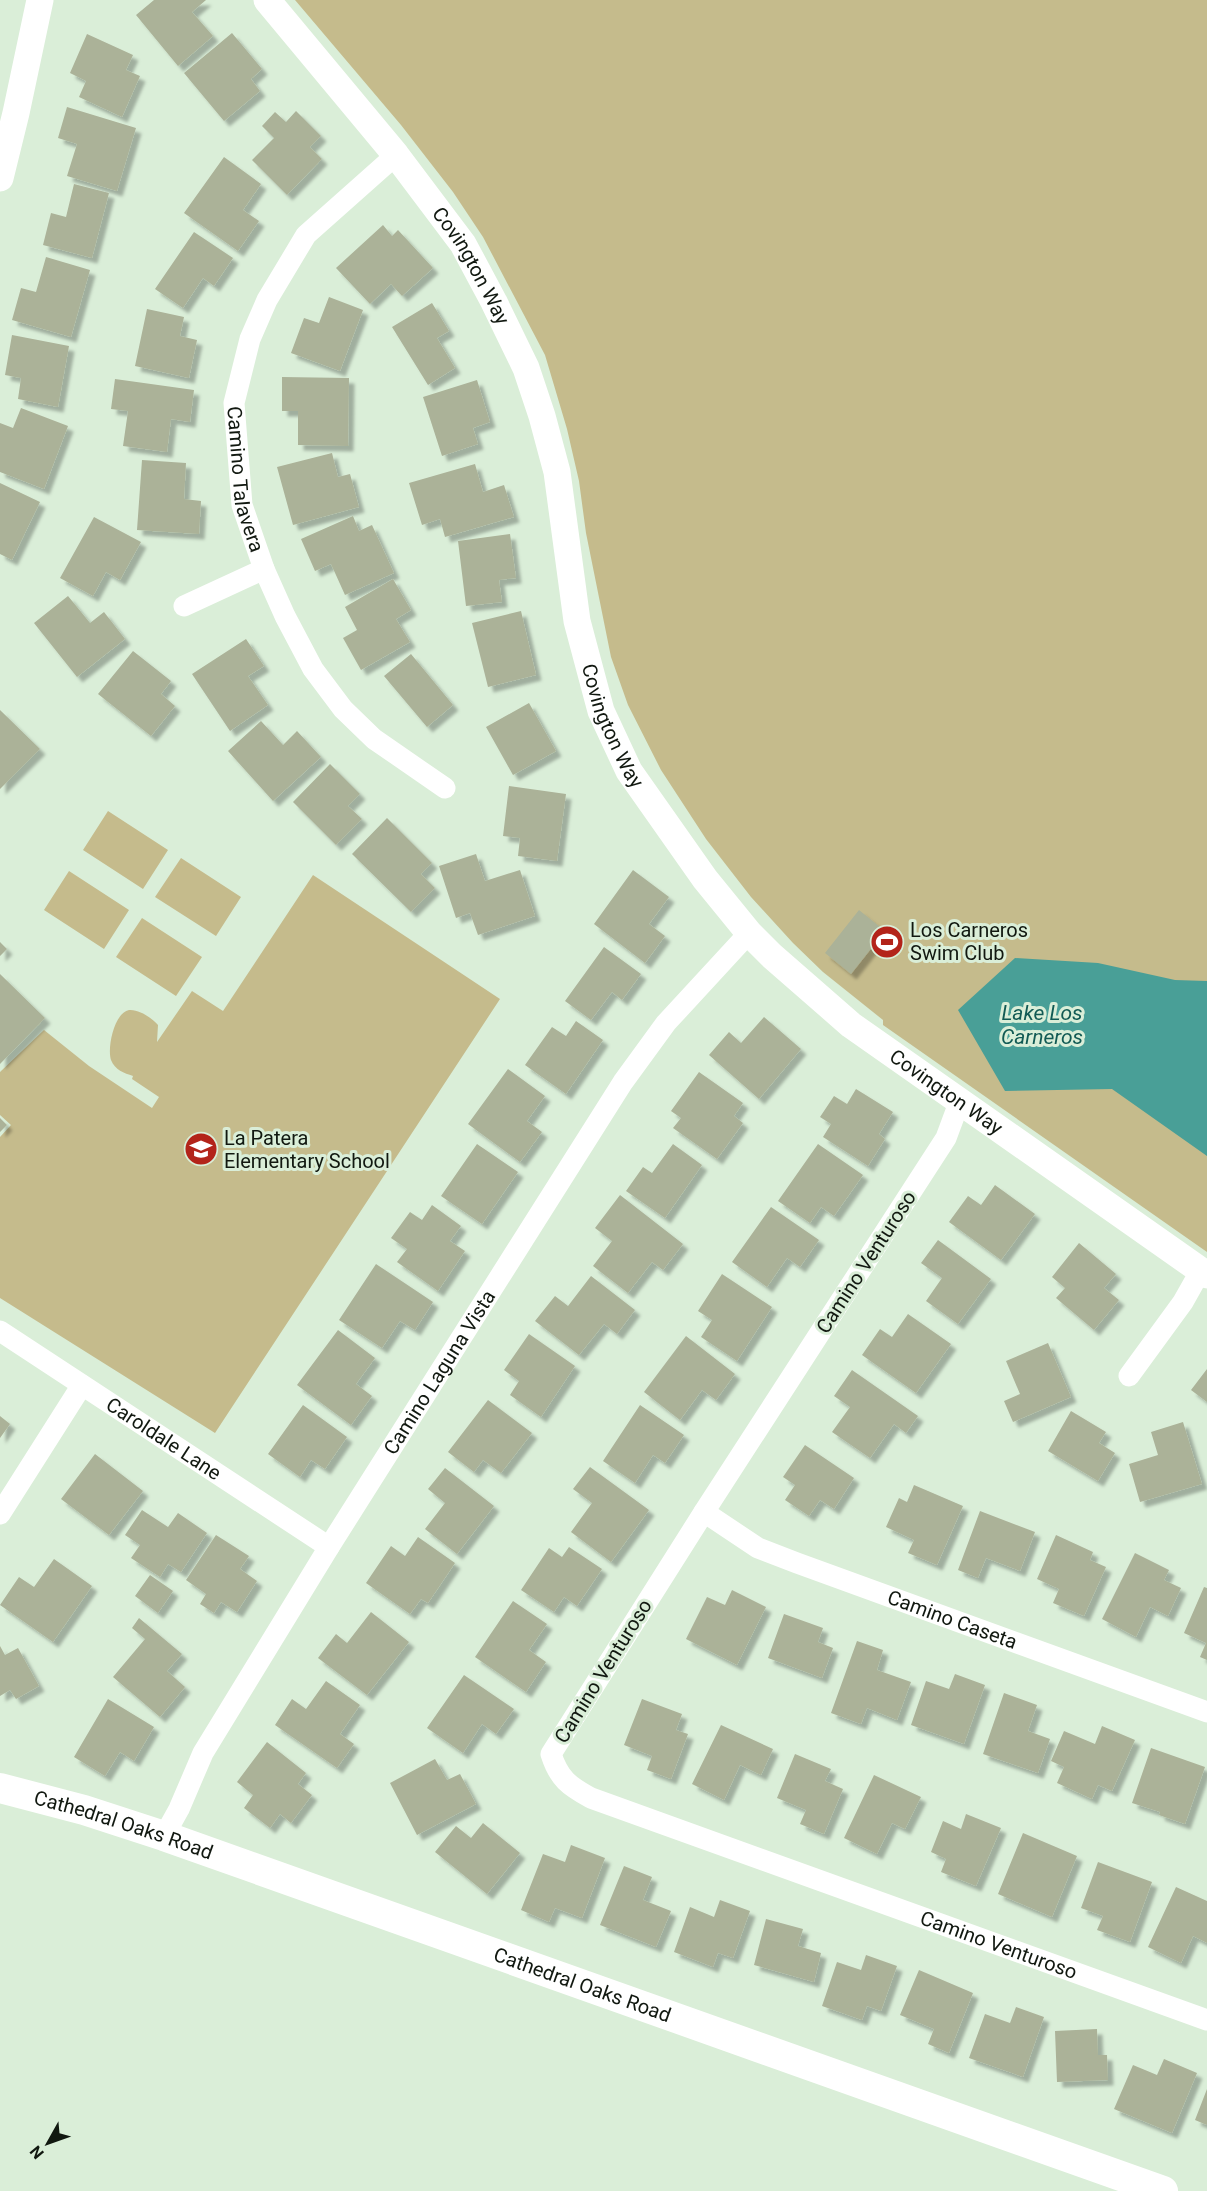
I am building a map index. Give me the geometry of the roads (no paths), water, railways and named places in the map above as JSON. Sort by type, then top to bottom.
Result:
[{"type":"main road","name":"Cathedral Oaks Road","points":[[0,1788],[84,1810],[164,1836],[1163,2191]]},
{"type":"street","points":[[0,178],[8,111],[40,0]]},
{"type":"street","name":"Covington Way","points":[[267,0],[396,155],[463,244],[494,302],[526,368],[557,472],[577,621],[601,711],[629,771],[705,879],[749,933],[795,978],[851,1025],[959,1103],[1204,1272]]},
{"type":"street","name":"Camino Talavera","points":[[396,155],[306,235],[267,300],[250,339],[234,403],[242,505],[264,569],[285,616],[313,669],[343,709],[374,739],[445,788]]},
{"type":"street","points":[[183,606],[264,569]]},
{"type":"street","name":"Camino Laguna Vista","points":[[164,1836],[204,1753],[329,1547],[623,1082],[666,1023],[749,933]]},
{"type":"street","name":"Camino Venturoso","points":[[959,1103],[946,1138],[704,1512],[551,1754],[548,1776],[591,1798],[1207,2020]]},
{"type":"street","points":[[1129,1376],[1204,1272]]},
{"type":"street","name":"Caroldale Lane","points":[[0,1331],[329,1547]]},
{"type":"street","points":[[0,1514],[82,1385]]},
{"type":"street","name":"Camino Caseta","points":[[704,1512],[758,1548],[1207,1712]]},
{"type":"water","name":"Lake Los Carneros","points":[[1015,958],[1098,963],[1175,980],[1207,981],[1207,1156],[1112,1089],[1005,1091],[958,1010]]},
{"type":"place","name":"Los Carneros Swim Club","points":[[887,942]]},
{"type":"place","name":"La Patera Elementary School","points":[[201,1149]]}]
